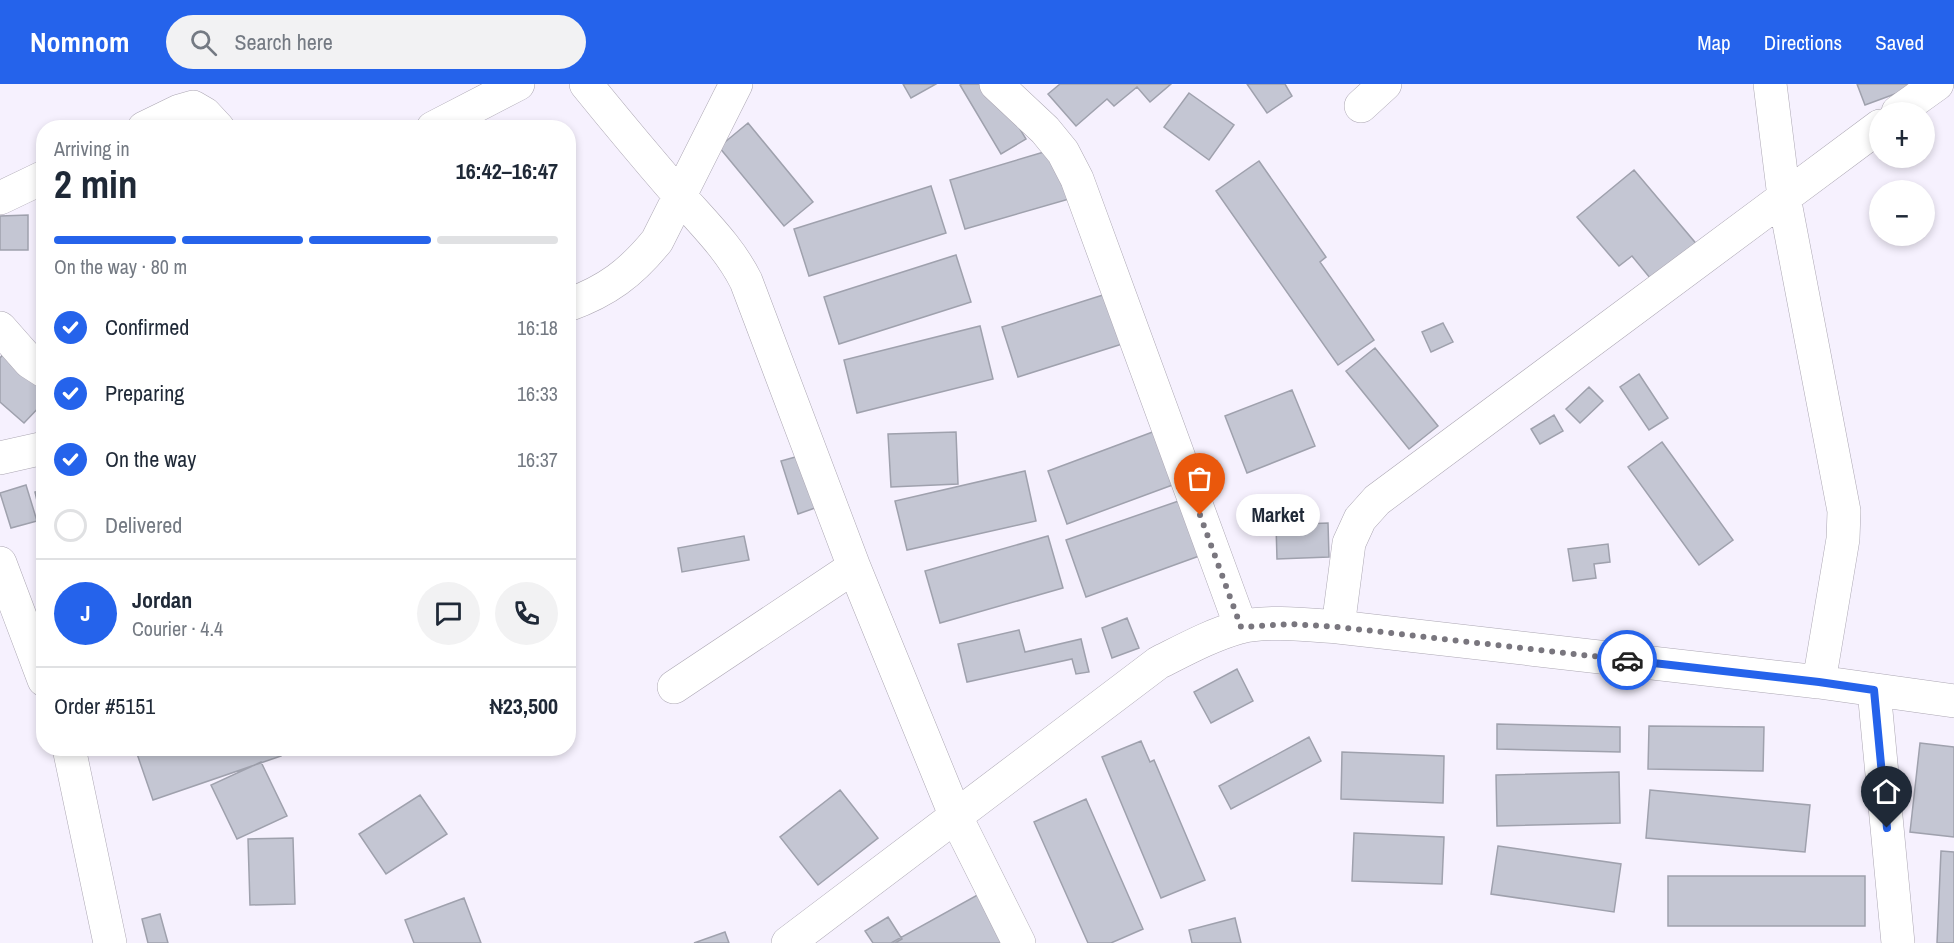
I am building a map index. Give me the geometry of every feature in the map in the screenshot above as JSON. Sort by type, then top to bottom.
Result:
[{"type":"street","points":[[188,84],[211,120]]},
{"type":"street","points":[[449,120],[518,84]]},
{"type":"street","points":[[586,84],[726,247],[746,281],[854,567],[956,817],[1019,943]]},
{"type":"street","points":[[576,303],[620,279],[640,263],[657,241],[736,84]]},
{"type":"street","points":[[996,84],[1045,130],[1063,152],[1077,178],[1241,627]]},
{"type":"street","points":[[1361,106],[1385,84]]},
{"type":"street","points":[[1770,84],[1784,197],[1845,525],[1819,682]]},
{"type":"street","points":[[1912,102],[1937,84]]},
{"type":"street","points":[[160,120],[193,107],[211,120]]},
{"type":"street","points":[[1338,627],[1349,543],[1360,519],[1377,500],[1869,134]]},
{"type":"street","points":[[0,198],[36,181]]},
{"type":"street","points":[[0,328],[30,363],[36,366]]},
{"type":"street","points":[[0,458],[36,450]]},
{"type":"street","points":[[0,562],[36,659]]},
{"type":"street","points":[[674,687],[854,567]]},
{"type":"street","points":[[788,943],[1158,663],[1200,641],[1241,627],[1291,624],[1338,627],[1819,682],[1954,701]]},
{"type":"street","points":[[1874,690],[1898,943]]},
{"type":"street","points":[[71,756],[110,943]]},
{"type":"building","points":[[903,84],[936,84],[911,98]]},
{"type":"building","points":[[993,84],[1026,139],[1001,154],[960,85]]},
{"type":"building","points":[[1060,84],[1171,84],[1150,102],[1137,87],[1114,106],[1107,99],[1076,126],[1048,94]]},
{"type":"building","points":[[1247,84],[1285,84],[1292,96],[1267,113]]},
{"type":"building","points":[[1857,84],[1922,84],[1869,102],[1865,105]]},
{"type":"building","points":[[1189,93],[1234,125],[1209,160],[1164,127]]},
{"type":"building","points":[[748,123],[813,202],[784,226],[719,147]]},
{"type":"building","points":[[1054,149],[1069,199],[965,229],[950,180]]},
{"type":"building","points":[[1259,161],[1326,257],[1320,262],[1374,340],[1338,365],[1216,191]]},
{"type":"building","points":[[1634,170],[1699,247],[1655,284],[1632,256],[1619,266],[1577,217]]},
{"type":"building","points":[[931,186],[946,233],[809,276],[794,229]]},
{"type":"building","points":[[28,215],[28,250],[0,250],[0,216]]},
{"type":"building","points":[[956,255],[971,302],[839,344],[824,297]]},
{"type":"building","points":[[1122,289],[1138,339],[1018,377],[1002,327]]},
{"type":"building","points":[[1443,323],[1453,342],[1431,352],[1422,332]]},
{"type":"building","points":[[980,326],[993,379],[857,413],[844,360]]},
{"type":"building","points":[[10,346],[36,369],[36,410],[24,423],[0,402],[0,358]]},
{"type":"building","points":[[1375,348],[1438,426],[1409,449],[1346,371]]},
{"type":"building","points":[[1639,374],[1668,418],[1649,430],[1620,387]]},
{"type":"building","points":[[1589,387],[1603,401],[1580,423],[1566,409]]},
{"type":"building","points":[[1292,390],[1315,446],[1247,473],[1225,416]]},
{"type":"building","points":[[1554,415],[1563,431],[1540,444],[1531,429]]},
{"type":"building","points":[[1166,427],[1186,480],[1067,524],[1048,471]]},
{"type":"building","points":[[956,432],[958,484],[891,487],[888,434]]},
{"type":"building","points":[[1662,442],[1733,540],[1699,565],[1628,467]]},
{"type":"building","points":[[799,456],[815,508],[798,514],[781,461]]},
{"type":"building","points":[[1025,471],[1036,521],[907,550],[895,501]]},
{"type":"building","points":[[26,485],[36,521],[11,528],[0,493]]},
{"type":"building","points":[[1193,496],[1213,551],[1086,597],[1066,540]]},
{"type":"building","points":[[1328,523],[1329,557],[1277,559],[1276,525]]},
{"type":"building","points":[[744,536],[749,560],[682,572],[678,548]]},
{"type":"building","points":[[1048,536],[1063,588],[940,623],[925,571]]},
{"type":"building","points":[[1608,544],[1610,562],[1594,564],[1596,578],[1573,581],[1568,549]]},
{"type":"building","points":[[1127,618],[1139,648],[1112,658],[1102,628]]},
{"type":"building","points":[[1019,630],[1025,652],[1081,639],[1089,672],[1076,674],[1072,659],[967,682],[958,644]]},
{"type":"building","points":[[1237,669],[1253,701],[1211,723],[1194,692]]},
{"type":"building","points":[[1497,724],[1620,727],[1620,752],[1497,749]]},
{"type":"building","points":[[1649,726],[1764,727],[1763,771],[1648,769]]},
{"type":"building","points":[[1309,737],[1321,761],[1231,809],[1219,786]]},
{"type":"building","points":[[1141,741],[1150,762],[1154,760],[1205,880],[1161,898],[1102,757]]},
{"type":"building","points":[[1920,743],[1954,747],[1954,837],[1910,832]]},
{"type":"building","points":[[1342,752],[1444,756],[1443,803],[1341,799]]},
{"type":"building","points":[[138,756],[281,756],[153,800]]},
{"type":"building","points":[[261,762],[287,816],[237,839],[211,785]]},
{"type":"building","points":[[1619,772],[1620,823],[1497,826],[1496,775]]},
{"type":"building","points":[[840,790],[878,838],[818,885],[780,837]]},
{"type":"building","points":[[1650,790],[1810,805],[1805,852],[1646,838]]},
{"type":"building","points":[[420,795],[447,834],[386,874],[359,834]]},
{"type":"building","points":[[1086,799],[1143,929],[1111,943],[1088,943],[1034,822]]},
{"type":"building","points":[[1354,833],[1444,837],[1442,884],[1352,881]]},
{"type":"building","points":[[293,838],[295,904],[250,905],[248,839]]},
{"type":"building","points":[[1498,846],[1621,864],[1614,912],[1491,894]]},
{"type":"building","points":[[1941,851],[1954,852],[1954,943],[1937,943]]},
{"type":"building","points":[[1668,876],[1865,876],[1865,926],[1668,926]]},
{"type":"building","points":[[981,893],[1009,943],[891,943]]},
{"type":"building","points":[[981,893],[1009,943],[891,943]]},
{"type":"building","points":[[464,898],[481,943],[414,943],[405,920]]},
{"type":"building","points":[[464,898],[481,943],[414,943],[405,920]]},
{"type":"building","points":[[160,914],[168,943],[148,943],[142,919]]},
{"type":"building","points":[[160,914],[168,943],[148,943],[142,919]]},
{"type":"building","points":[[888,917],[902,939],[895,943],[873,943],[865,931]]},
{"type":"building","points":[[888,917],[902,939],[895,943],[873,943],[865,931]]},
{"type":"building","points":[[1235,918],[1241,943],[1192,943],[1189,930]]},
{"type":"building","points":[[1235,918],[1241,943],[1192,943],[1189,930]]},
{"type":"building","points":[[725,932],[729,943],[694,943]]},
{"type":"building","points":[[725,932],[729,943],[694,943]]},
{"type":"way so far","points":[[1200,515],[1241,627],[1291,624],[1338,627],[1627,660]]},
{"type":"place","name":"Market","points":[[1200,515]]},
{"type":"route","points":[[1627,660],[1874,690],[1887,828]]}]
